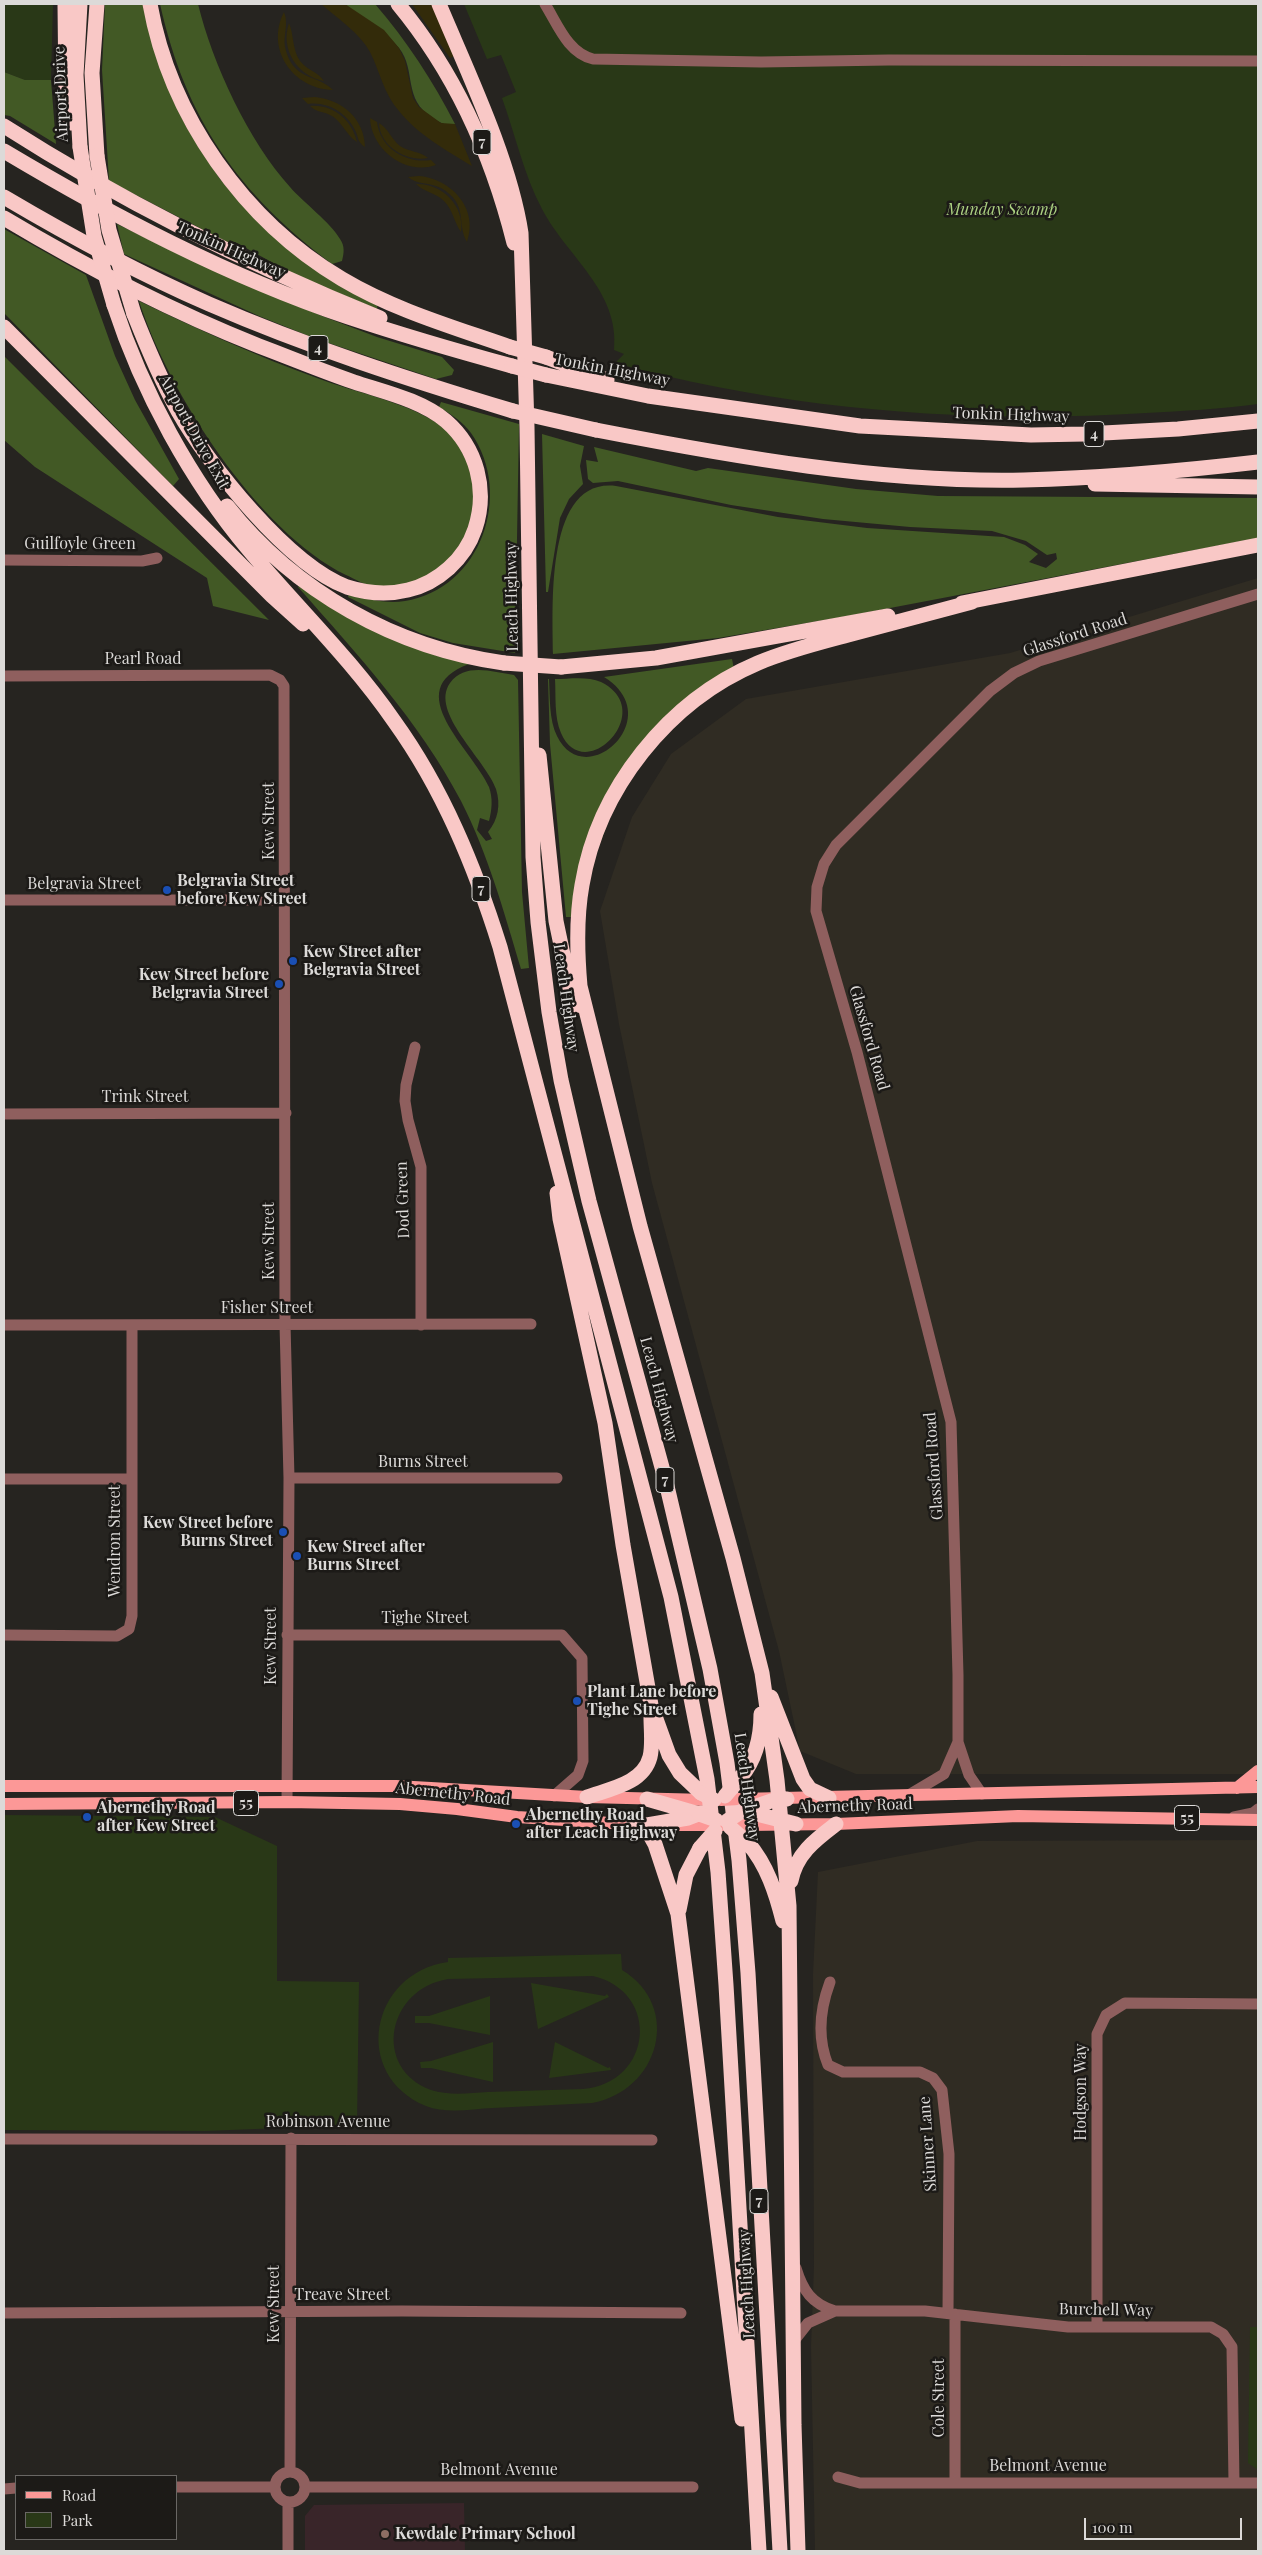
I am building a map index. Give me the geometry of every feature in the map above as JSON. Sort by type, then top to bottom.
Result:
[{"type":"highway","points":[[65,4],[66,98],[78,145]]},
{"type":"highway","name":"Airport Drive","points":[[80,4],[76,75],[78,145],[85,182]]},
{"type":"highway","points":[[4,218],[64,254],[176,310],[310,366],[421,406],[439,416],[453,428],[466,444],[475,463],[480,486],[477,521],[467,546],[458,559],[438,577],[424,585],[400,592],[360,590],[332,580],[320,572],[256,515],[216,468],[178,411],[134,314],[109,230],[97,156],[92,81],[96,4]]},
{"type":"highway","points":[[150,4],[168,70],[202,140],[251,204],[274,228],[300,250],[341,278],[411,312],[546,357],[648,396]]},
{"type":"highway","name":"7","points":[[398,4],[422,35],[460,95],[485,149],[506,213],[523,299]]},
{"type":"highway","points":[[439,4],[494,140],[518,212],[521,233],[523,299]]},
{"type":"highway","points":[[4,126],[114,192],[256,265],[476,356]]},
{"type":"highway","name":"Tonkin Highway","points":[[4,151],[116,215],[242,275],[348,317],[546,376],[648,396],[860,426],[1031,435],[1178,429],[1258,421]]},
{"type":"highway","name":"Airport Drive Exit","points":[[85,182],[98,252],[114,305],[147,386],[174,437],[197,478],[233,530],[345,661]]},
{"type":"highway","name":"4","points":[[4,197],[69,234],[152,277],[259,325],[406,379],[513,411],[596,430],[793,464],[910,476],[1023,480],[1180,471],[1258,462]]},
{"type":"highway","name":"Leach Highway","points":[[523,299],[533,857],[538,922],[549,1012],[561,1080],[589,1201],[666,1482],[710,1669],[727,1763],[739,1860],[748,1973],[780,2551]]},
{"type":"highway","points":[[4,327],[272,596],[345,661]]},
{"type":"highway","points":[[174,437],[237,519],[279,560],[318,591],[361,618],[412,641],[456,654],[504,663],[561,667],[656,658],[972,602],[1258,545]]},
{"type":"highway","points":[[1023,480],[1130,486],[1258,487]]},
{"type":"highway","points":[[780,1823],[781,1799],[762,1672],[734,1558],[658,1294],[580,986],[577,957],[578,907],[586,864],[594,840],[615,792],[650,744],[688,706],[735,674],[785,653],[972,602]]},
{"type":"highway","name":"Leach Highway","points":[[345,661],[394,720],[407,740],[456,827],[470,860],[500,947],[671,1597],[707,1779],[718,1872],[758,2546]]},
{"type":"highway","points":[[531,712],[543,776],[552,888],[562,956],[590,1069],[625,1166]]},
{"type":"highway","name":"7","points":[[552,1147],[560,1219],[605,1422],[623,1544],[651,1705],[651,1756],[647,1766],[640,1775],[630,1782],[587,1797]]},
{"type":"highway","points":[[640,1825],[667,1823],[717,1800],[742,1777],[753,1758],[758,1742],[761,1725],[762,1672]]},
{"type":"highway","points":[[762,1672],[803,1779],[810,1789],[830,1798]]},
{"type":"highway","name":"7","points":[[651,1705],[669,1755],[680,1773],[696,1809]]},
{"type":"highway","points":[[678,1914],[686,1875],[700,1848],[723,1824],[744,1811],[781,1799]]},
{"type":"highway","name":"7","points":[[647,1800],[696,1809],[723,1824],[748,1843],[758,1854],[772,1884],[783,1920],[789,1956]]},
{"type":"highway","name":"7","points":[[696,1809],[717,1800],[780,1823],[796,1824]]},
{"type":"highway","name":"7","points":[[780,1823],[789,1906]]},
{"type":"highway","name":"7","points":[[798,2551],[789,1906],[791,1880],[798,1858],[811,1844],[836,1824]]},
{"type":"highway","points":[[640,1825],[656,1844],[678,1914],[758,2546]]},
{"type":"main road","points":[[1237,1788],[1258,1771]]},
{"type":"main road","name":"Abernethy Road","points":[[4,1786],[396,1786],[647,1800]]},
{"type":"main road","name":"Abernethy Road","points":[[781,1799],[1114,1789],[1258,1787]]},
{"type":"main road","name":"Abernethy Road","points":[[4,1804],[287,1802],[428,1806],[517,1817],[640,1825]]},
{"type":"main road","name":"Abernethy Road","points":[[796,1824],[1018,1816],[1258,1820]]},
{"type":"street","points":[[545,4],[571,46],[578,53],[594,59],[761,62],[880,60],[1258,61]]},
{"type":"street","name":"Guilfoyle Green","points":[[4,560],[142,561],[157,558]]},
{"type":"street","name":"Glassford Road","points":[[982,1794],[969,1775],[958,1742],[951,1422],[857,1052],[820,933],[816,911],[817,887],[824,864],[836,846],[990,691],[1014,673],[1039,661],[1258,594]]},
{"type":"street","name":"Pearl Road","points":[[4,676],[270,676],[280,680]]},
{"type":"street","name":"Kew Street","points":[[280,680],[285,692],[285,1324],[289,1478],[287,1802]]},
{"type":"street","name":"Belgravia Street","points":[[4,900],[284,900]]},
{"type":"street","name":"Dod Green","points":[[415,1047],[406,1085],[405,1101],[408,1120],[421,1167],[420,1325]]},
{"type":"street","name":"Trink Street","points":[[4,1114],[286,1113]]},
{"type":"street","name":"Fisher Street","points":[[4,1325],[531,1324]]},
{"type":"street","name":"Wendron Street","points":[[4,1636],[117,1636],[128,1630],[132,1616],[132,1325]]},
{"type":"street","name":"Burns Street","points":[[289,1478],[557,1478]]},
{"type":"street","points":[[4,1479],[131,1479]]},
{"type":"street","name":"Tighe Street","points":[[287,1635],[562,1634],[582,1658],[583,1762],[578,1775],[554,1796]]},
{"type":"street","name":"Glassford Road","points":[[907,1796],[944,1774],[958,1742]]},
{"type":"street","points":[[1224,1819],[1253,1813],[1258,1809]]},
{"type":"street","name":"Skinner Lane","points":[[830,1982],[822,2004],[822,2048],[828,2065],[843,2072],[920,2072],[933,2078],[942,2090],[949,2154],[952,2314]]},
{"type":"street","name":"Hodgson Way","points":[[1097,2327],[1097,2034],[1106,2015],[1125,2004],[1258,2004]]},
{"type":"street","name":"Kew Street","points":[[290,2471],[291,2138]]},
{"type":"street","name":"Robinson Avenue","points":[[4,2139],[652,2140]]},
{"type":"street","name":"Burchell Way","points":[[793,2260],[802,2286],[811,2299],[821,2307],[835,2311],[952,2314],[1068,2327],[1211,2327],[1223,2334],[1232,2347],[1234,2483]]},
{"type":"street","name":"Burchell Way","points":[[794,2342],[808,2323],[835,2311]]},
{"type":"street","name":"Treave Street","points":[[4,2313],[681,2313]]},
{"type":"street","name":"Cole Street","points":[[952,2314],[955,2482]]},
{"type":"street","points":[[290,2471],[299,2474],[306,2487],[302,2496],[288,2502],[277,2495],[274,2487],[277,2478],[290,2471]]},
{"type":"street","name":"Belmont Avenue","points":[[838,2477],[860,2483],[1258,2483]]},
{"type":"street","points":[[178,2487],[274,2487]]},
{"type":"street","name":"Belmont Avenue","points":[[306,2487],[692,2487]]},
{"type":"street","points":[[288,2502],[288,2551]]},
{"type":"shaded area","points":[[1258,578],[1258,1774],[856,1774],[800,1751],[779,1651],[652,1183],[619,1024],[600,911],[632,817],[671,754],[746,699],[1010,653]]},
{"type":"shaded area","points":[[1258,1840],[1258,2551],[815,2551],[811,2347],[814,2266],[813,1974],[818,1872],[977,1841]]},
{"type":"shaded area","name":"Kewdale Primary School","points":[[464,2503],[465,2551],[305,2551],[305,2516],[314,2505]]},
{"type":"green space","points":[[4,4],[53,4],[51,80],[25,80],[4,72]]},
{"type":"green space","points":[[105,4],[143,4],[161,70],[173,100],[187,128],[220,179],[244,207],[378,303],[377,309],[295,275],[235,242],[227,242],[109,181],[102,70]]},
{"type":"green space","points":[[160,4],[198,4],[213,52],[246,125],[290,187],[336,233],[342,242],[344,252],[342,261],[332,264],[269,210],[220,151],[201,119],[185,84],[171,46]]},
{"type":"green space","points":[[345,4],[375,4],[419,62],[455,124],[441,123],[423,110],[413,94],[408,66],[399,48],[387,36]]},
{"type":"green space","name":"Munday Swamp","points":[[464,4],[1258,4],[1258,404],[1188,411],[1079,416],[945,414],[878,410],[745,392],[615,363],[624,354],[614,350],[614,329],[609,310],[590,275],[542,209],[525,168],[502,98],[516,92],[501,55],[487,59]]},
{"type":"green space","points":[[4,72],[25,80],[51,80],[56,144],[10,116],[4,115]]},
{"type":"green space","points":[[117,224],[187,258],[322,316],[377,337],[442,357],[454,370],[452,375],[436,379],[314,338],[259,316],[124,254]]},
{"type":"green space","points":[[4,229],[86,275],[115,356],[135,400],[179,479],[173,486],[4,313]]},
{"type":"green space","points":[[139,301],[294,370],[400,405],[431,419],[444,428],[456,440],[465,455],[471,472],[474,490],[469,526],[463,542],[453,556],[428,576],[408,584],[377,587],[365,584],[346,575],[313,555],[281,527],[249,493],[220,456],[171,376]]},
{"type":"green space","points":[[4,356],[269,620],[213,606],[207,578],[35,467],[4,440]]},
{"type":"green space","points":[[441,402],[519,424],[515,653],[453,643],[420,633],[348,597],[349,594],[363,598],[398,602],[431,593],[453,578],[471,559],[483,535],[489,510],[490,483],[484,457],[471,433],[464,425],[439,407]]},
{"type":"green space","points":[[542,434],[584,446],[580,466],[583,484],[569,499],[560,518],[548,592],[546,592]]},
{"type":"green space","points":[[594,447],[696,471],[708,468],[856,489],[938,496],[1258,498],[1258,538],[848,616],[718,638],[553,654],[554,579],[564,523],[576,502],[593,489],[616,486],[778,517],[867,528],[1004,537],[1025,545],[1038,554],[1029,562],[1046,568],[1057,559],[1056,553],[1047,555],[1026,541],[992,531],[910,527],[823,519],[731,505],[618,481],[593,483],[588,479],[586,460],[598,462]]},
{"type":"green space","points":[[300,585],[469,664],[449,675],[440,689],[440,705],[446,721],[489,787],[492,804],[489,821],[480,818],[477,830],[486,841],[492,839],[488,832],[498,812],[496,789],[482,764],[453,722],[447,708],[446,695],[450,683],[456,677],[463,672],[471,670],[514,675],[518,680],[522,892],[529,968],[521,969],[495,884],[471,821],[444,772],[407,716],[298,587]]},
{"type":"green space","points":[[732,659],[734,669],[634,754],[572,917],[566,917],[550,744],[548,679],[554,730],[570,752],[585,757],[601,753],[615,743],[625,729],[628,711],[622,693],[604,677]]},
{"type":"green space","points":[[584,678],[596,680],[617,695],[622,710],[620,725],[611,739],[599,748],[585,752],[572,748],[559,727],[556,713],[555,679]]},
{"type":"green space","points":[[4,1815],[215,1817],[277,1846],[277,1981],[359,1982],[357,2125],[205,2131],[4,2130]]},
{"type":"green space","points":[[621,1954],[622,1970],[641,1986],[652,2005],[657,2025],[655,2046],[647,2065],[634,2082],[615,2095],[592,2103],[459,2110],[442,2110],[426,2106],[402,2091],[387,2072],[379,2050],[380,2026],[387,2004],[401,1985],[422,1970],[448,1962],[448,1958]],"holes":[[[593,1976],[615,1985],[630,2000],[638,2017],[640,2036],[635,2055],[624,2071],[606,2083],[583,2089],[460,2094],[438,2092],[412,2079],[400,2065],[394,2048],[394,2030],[400,2013],[411,1997],[427,1986],[448,1979]]]},
{"type":"green space","points":[[531,1983],[605,1996],[607,1994],[609,1997],[538,2029]]},
{"type":"green space","points":[[490,1996],[490,2035],[429,2023],[415,2023],[415,2016],[429,2016]]},
{"type":"green space","points":[[493,2042],[493,2082],[431,2068],[421,2068],[420,2062],[431,2061]]},
{"type":"green space","points":[[555,2042],[608,2068],[610,2067],[611,2070],[549,2078]]},
{"type":"green space","points":[[1250,2327],[1258,2327],[1258,2470],[1248,2463]]},
{"type":"sand","points":[[321,4],[345,4],[384,30],[399,48],[405,61],[413,98],[419,107],[441,123],[455,124],[472,166],[433,142],[406,119],[390,97],[370,52],[360,38]]},
{"type":"sand","points":[[412,4],[435,4],[456,55],[450,58]]},
{"type":"sand","points":[[284,12],[286,21],[285,47],[293,66],[299,72],[333,90],[319,88],[306,83],[286,65],[278,40],[279,26]]},
{"type":"sand","points":[[289,23],[300,61],[324,81],[306,73],[293,60],[287,42]]},
{"type":"sand","points":[[315,97],[334,102],[350,112],[361,127],[365,147],[359,142],[355,130],[342,114],[329,106],[308,104],[302,98]]},
{"type":"sand","points":[[310,106],[326,108],[340,115],[351,127],[357,142],[336,119]]},
{"type":"sand","points":[[370,118],[377,122],[383,139],[396,152],[412,159],[431,160],[436,165],[413,167],[392,157],[376,140]]},
{"type":"sand","points":[[379,123],[400,146],[428,158],[412,158],[389,146],[384,139]]},
{"type":"sand","points":[[408,177],[431,178],[442,183],[459,197],[466,207],[469,218],[470,230],[467,242],[462,228],[459,207],[450,194],[441,188],[412,180]]},
{"type":"sand","points":[[416,184],[435,187],[450,198],[459,213],[461,232],[444,201]]},
{"type":"place","name":"Belgravia Street before Kew Street","points":[[167,890]]},
{"type":"place","name":"Kew Street after Belgravia Street","points":[[293,961]]},
{"type":"place","name":"Kew Street before Belgravia Street","points":[[279,984]]},
{"type":"place","name":"Kew Street before Burns Street","points":[[283,1532]]},
{"type":"place","name":"Kew Street after Burns Street","points":[[297,1556]]},
{"type":"place","name":"Plant Lane before Tighe Street","points":[[577,1701]]},
{"type":"place","name":"Abernethy Road after Kew Street","points":[[87,1817]]},
{"type":"place","name":"Abernethy Road after Leach Highway","points":[[516,1824]]},
{"type":"place","name":"Kewdale Primary School","points":[[385,2534]]}]
